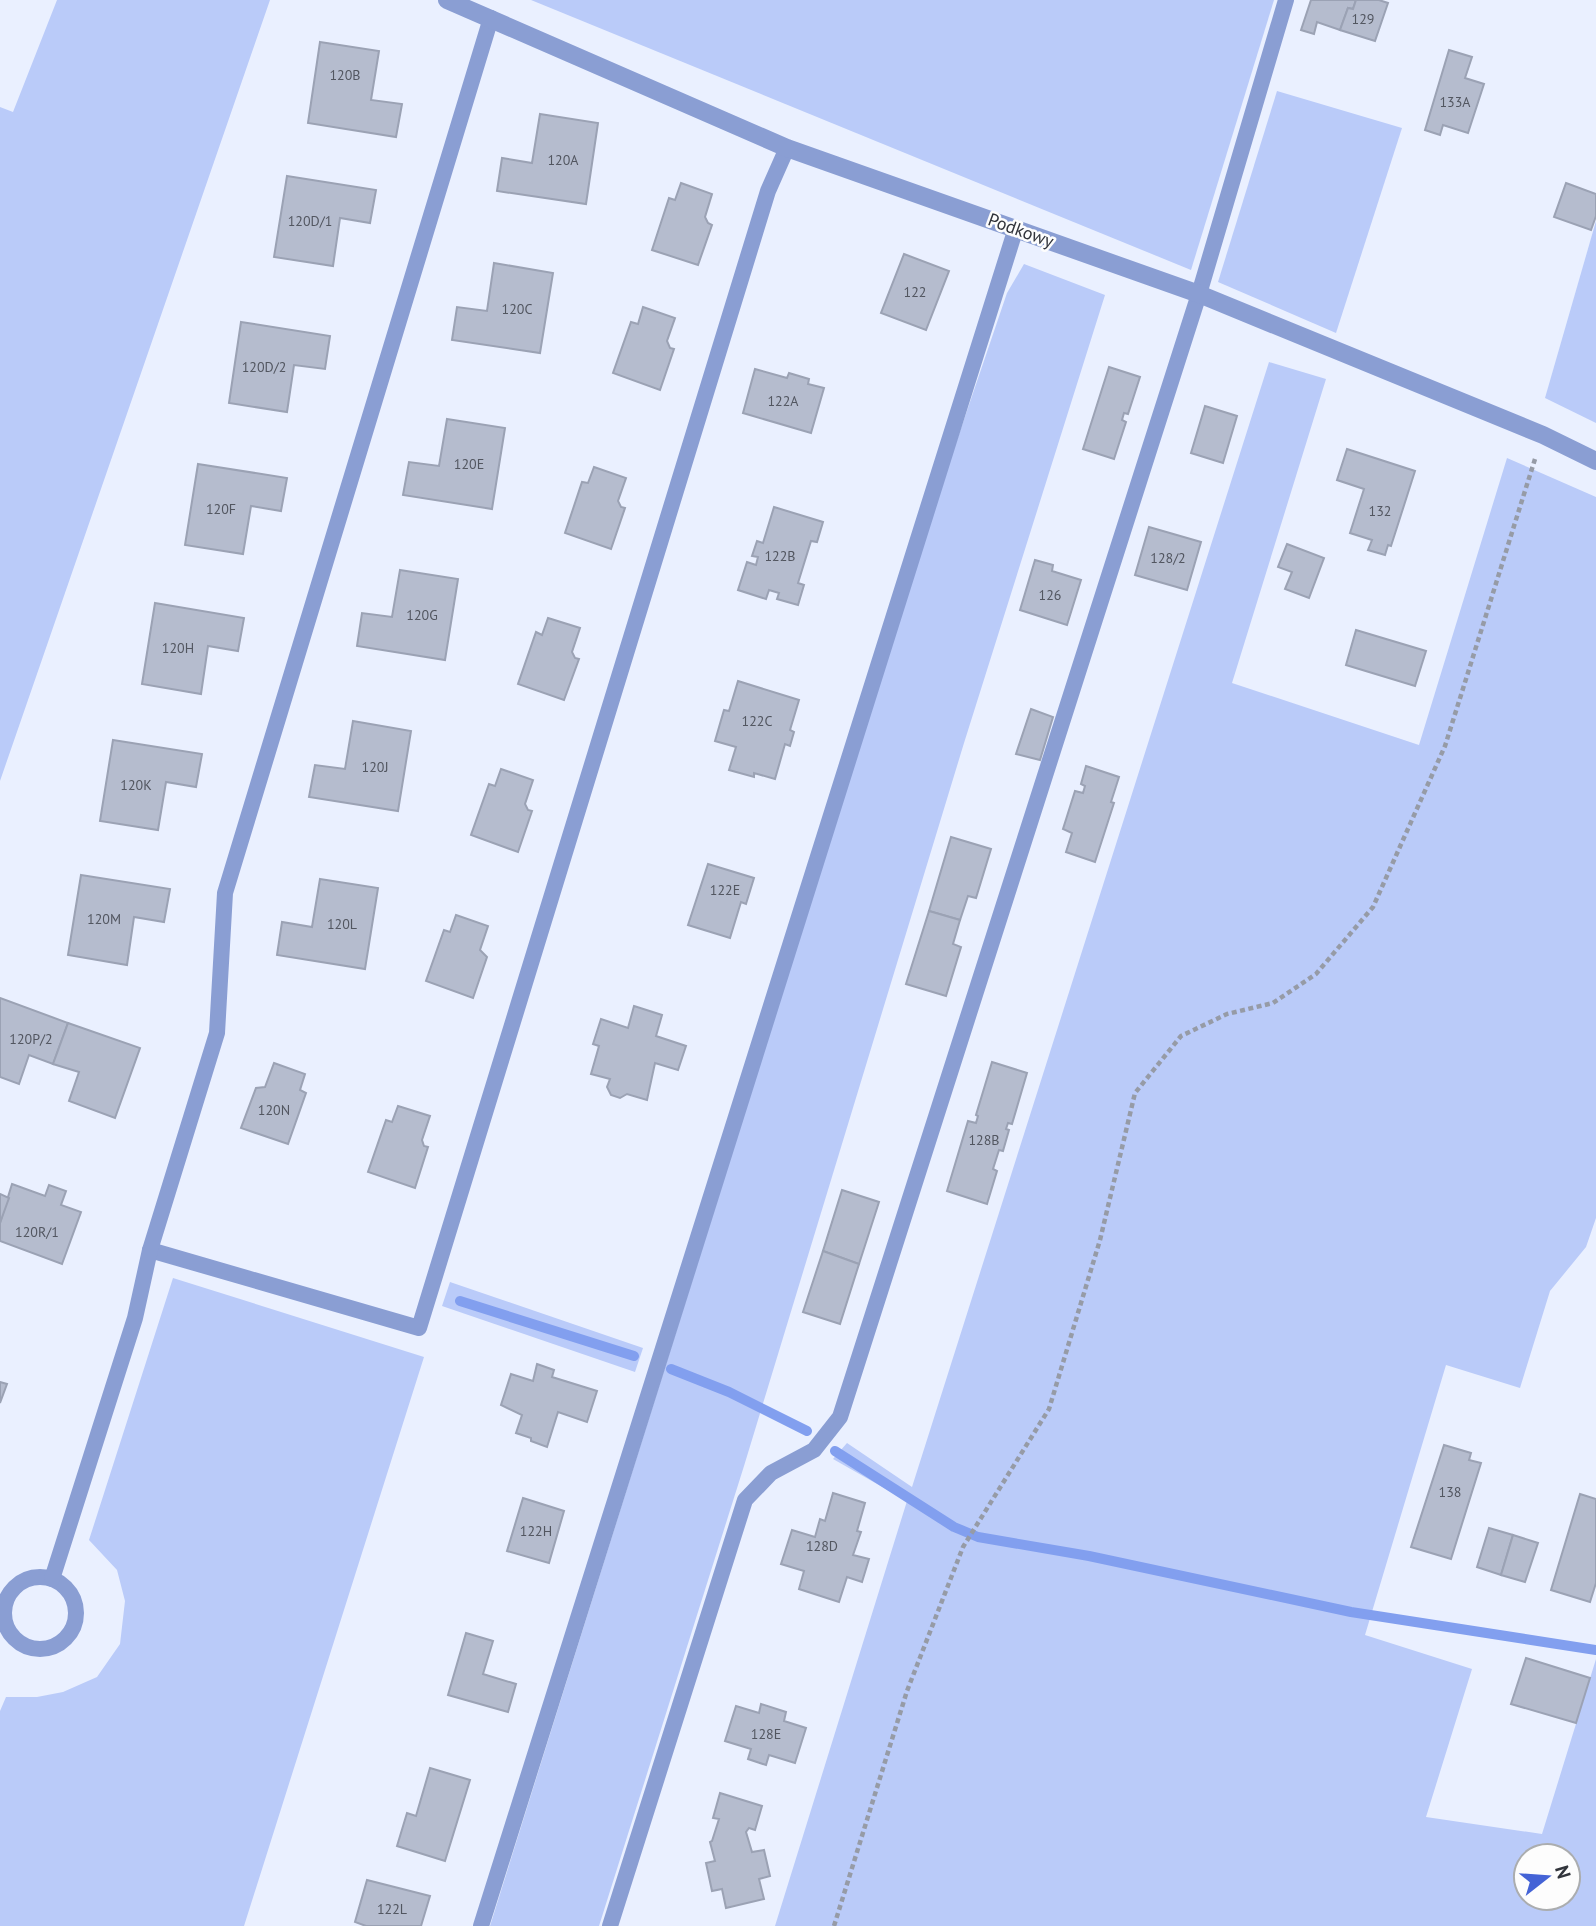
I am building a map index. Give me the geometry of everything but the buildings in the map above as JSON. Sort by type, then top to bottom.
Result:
[{"type":"street","name":"Podkowy","points":[[447,0],[787,148],[1199,294],[1543,435],[1596,461]]},
{"type":"lane","points":[[610,1926],[745,1500],[771,1474],[814,1450],[840,1417],[1199,294],[1286,0]]},
{"type":"lane","points":[[52,1578],[135,1318],[150,1250],[217,1033],[225,893],[491,18]]},
{"type":"lane","points":[[150,1250],[419,1328],[764,205],[787,148]]},
{"type":"lane","points":[[481,1926],[1016,228]]},
{"type":"lane","points":[[40,1576],[52,1578],[61,1583],[73,1599],[76,1608],[73,1628],[67,1637],[49,1647],[27,1646],[9,1630],[5,1618],[5,1605],[9,1594],[28,1579],[40,1576]]},
{"type":"path","points":[[834,1926],[908,1691],[963,1547],[1049,1409],[1100,1240],[1135,1094],[1181,1036],[1227,1014],[1273,1003],[1316,974],[1373,906],[1446,746],[1543,435]]},
{"type":"shaded area","points":[[57,0],[270,0],[0,781],[0,107],[13,112]]},
{"type":"shaded area","points":[[531,0],[1274,0],[1191,270]]},
{"type":"shaded area","points":[[1277,91],[1402,128],[1336,333],[1218,282]]},
{"type":"shaded area","points":[[1596,221],[1596,423],[1545,398]]},
{"type":"shaded area","points":[[1024,264],[1105,295],[964,743],[744,1466],[599,1926],[490,1926],[935,505],[1007,293]]},
{"type":"shaded area","points":[[1269,362],[1326,379],[1232,683],[1419,745],[1507,458],[1596,497],[1596,1218],[1586,1247],[1550,1291],[1520,1388],[1446,1365],[1365,1635],[1472,1669],[1426,1817],[1542,1834],[1596,1659],[1596,1926],[775,1926],[907,1501],[833,1459],[847,1443],[912,1487]]},
{"type":"shaded area","points":[[173,1278],[424,1357],[244,1926],[0,1926],[0,1711],[6,1697],[37,1697],[63,1692],[97,1677],[120,1644],[125,1601],[117,1570],[89,1540]]},
{"type":"shaded area","points":[[450,1282],[643,1348],[635,1372],[442,1306]]},
{"type":"waterway","points":[[460,1301],[634,1356]]},
{"type":"waterway","points":[[671,1369],[729,1392],[807,1431]]},
{"type":"waterway","points":[[835,1451],[954,1527],[978,1537],[1089,1556],[1351,1612],[1596,1650]]}]
